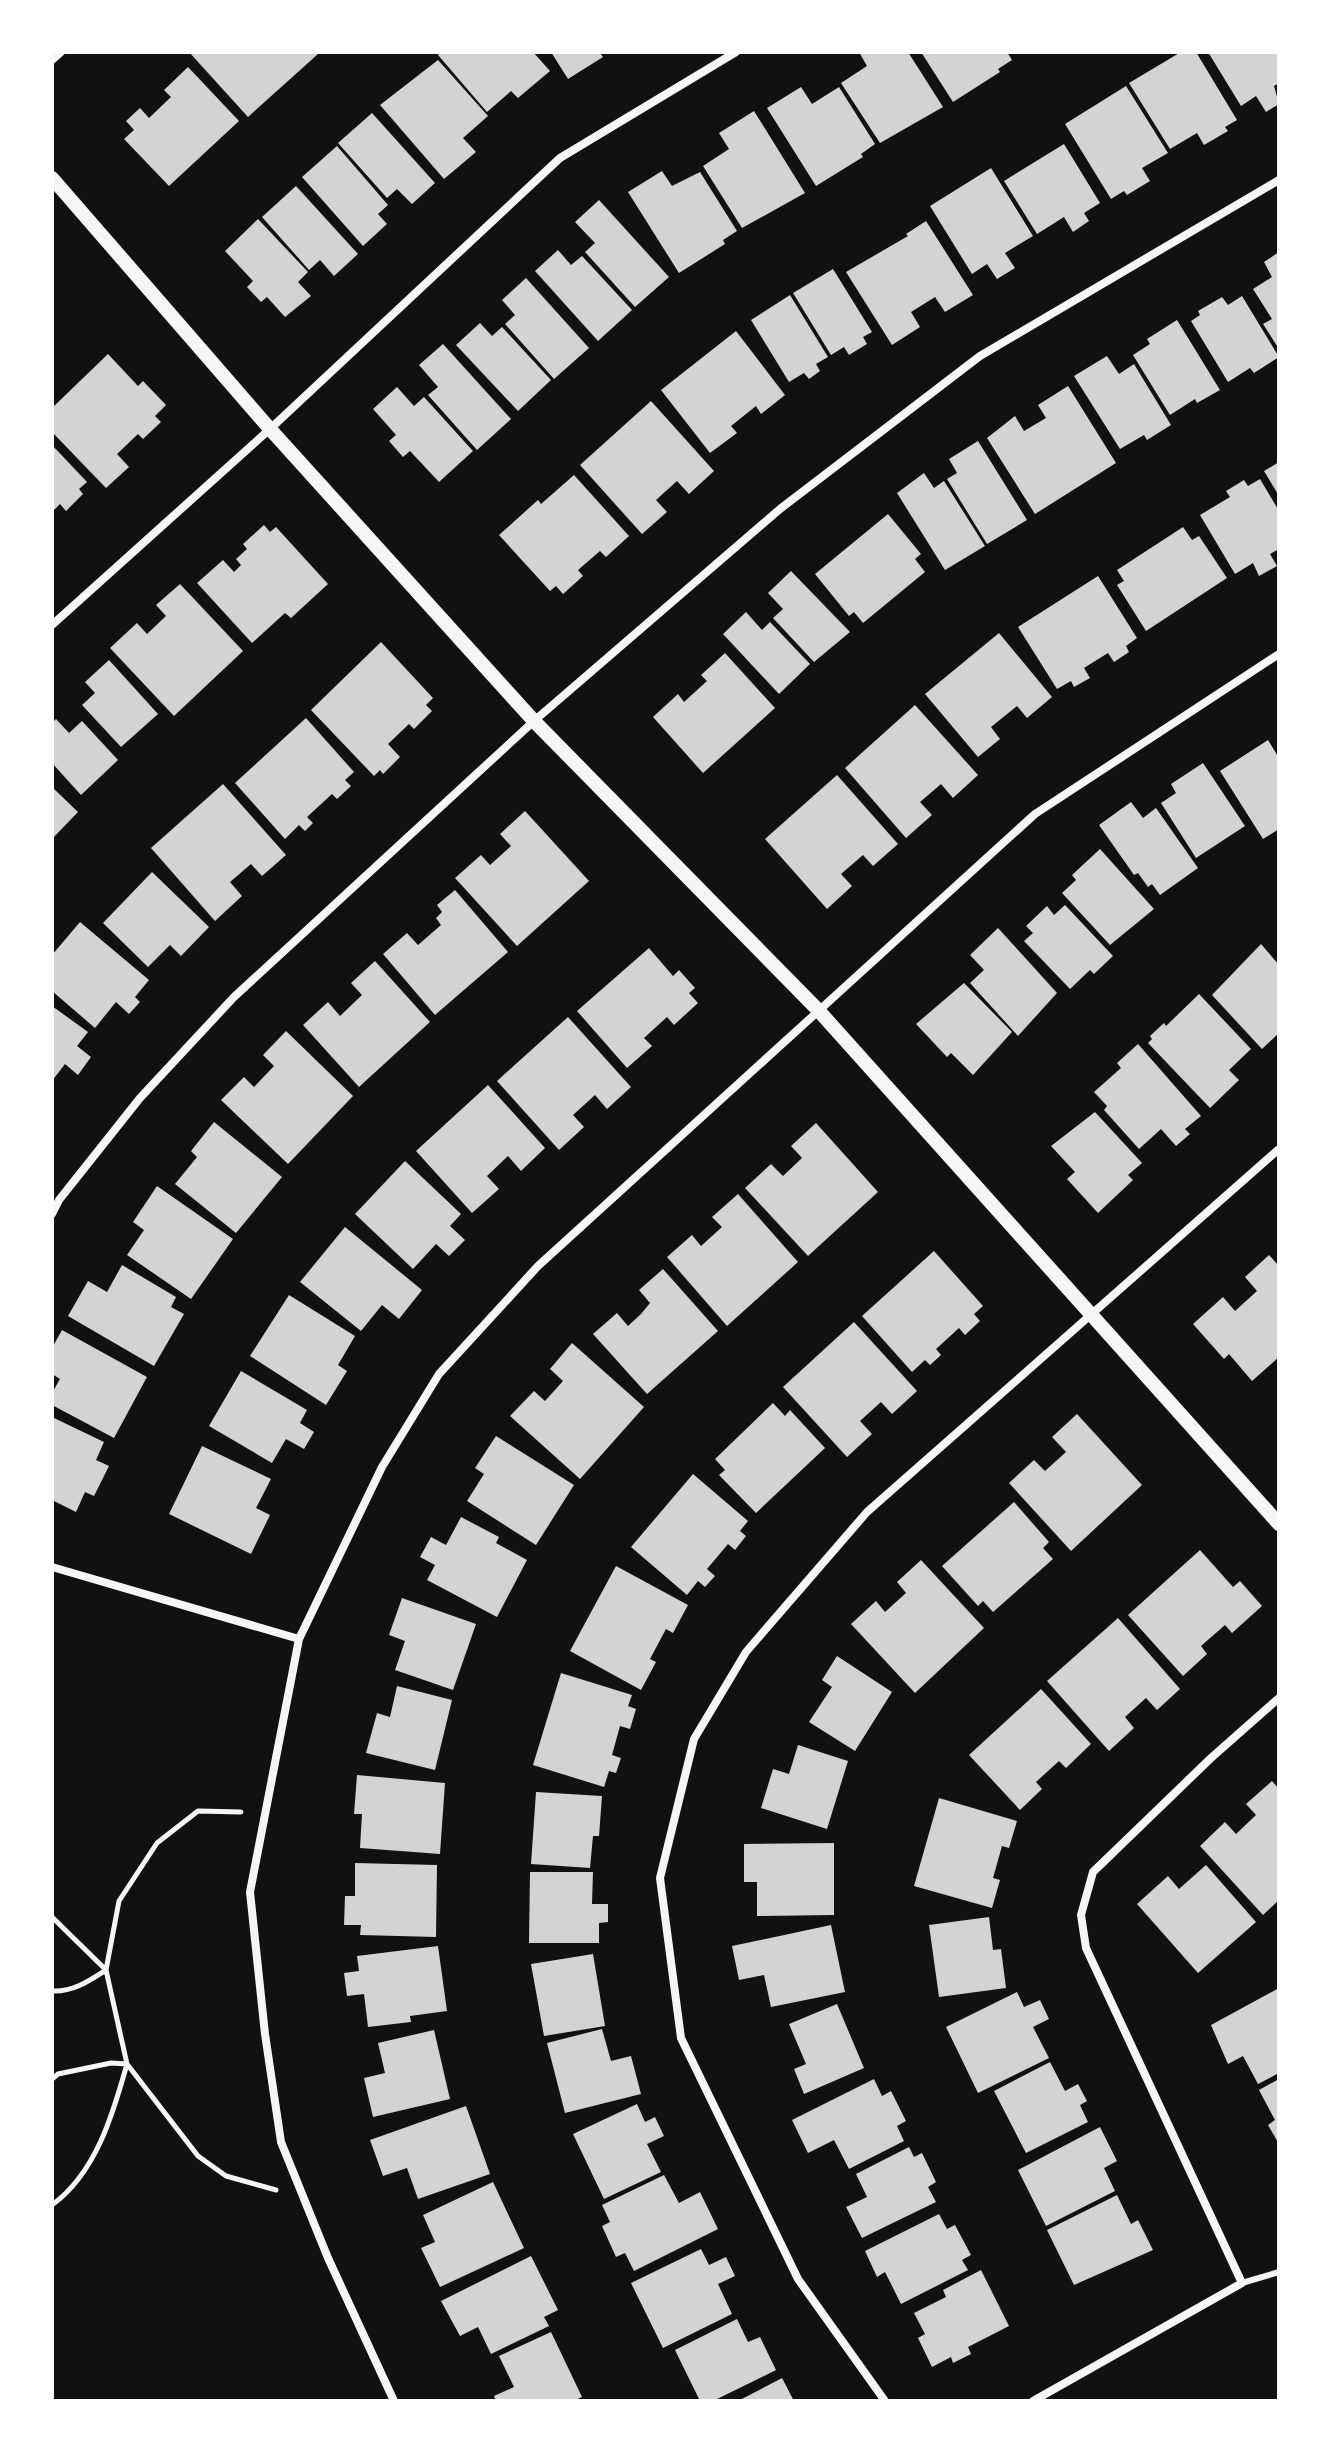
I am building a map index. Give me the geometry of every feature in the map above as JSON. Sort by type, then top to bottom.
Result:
[{"type":"street","points":[[52,60],[61,52]]},
{"type":"street","points":[[52,625],[270,429],[560,158],[736,52]]},
{"type":"street","points":[[52,178],[270,429],[534,721],[819,1011],[1279,1524]]},
{"type":"street","points":[[52,1214],[59,1200],[140,1098],[234,997],[534,721],[780,509],[980,356],[1279,180]]},
{"type":"street","points":[[394,2401],[281,2142],[265,2034],[250,1892],[299,1639],[382,1467],[439,1374],[538,1266],[1035,814],[1279,654]]},
{"type":"street","points":[[885,2401],[798,2279],[681,2038],[660,1878],[694,1739],[746,1652],[867,1512],[1279,1149]]},
{"type":"street","points":[[52,1567],[299,1639]]},
{"type":"street","points":[[1033,2401],[1242,2283],[1086,1948],[1081,1915],[1093,1872],[1211,1758],[1279,1698]]},
{"type":"lane","points":[[1242,2283],[1279,2272]]},
{"type":"path","points":[[265,1813],[198,1811],[157,1843],[119,1901],[106,1970],[127,2064],[198,2156],[226,2176],[304,2199]]},
{"type":"path","points":[[52,1917],[106,1970]]},
{"type":"path","points":[[52,1991],[64,1992],[82,1985],[106,1970]]},
{"type":"path","points":[[52,2079],[58,2074],[111,2063],[127,2064]]},
{"type":"path","points":[[52,2205],[69,2193],[110,2125],[127,2064]]},
{"type":"building","points":[[189,52],[316,52],[318,54],[248,117]]},
{"type":"building","points":[[442,52],[533,52],[550,71],[518,98],[511,91],[487,112],[438,55]]},
{"type":"building","points":[[551,52],[599,52],[603,57],[568,79]]},
{"type":"building","points":[[859,52],[908,52],[943,107],[880,143],[841,83],[867,66]]},
{"type":"building","points":[[921,52],[1007,52],[1012,60],[998,69],[1000,72],[953,102]]},
{"type":"building","points":[[1181,52],[1196,52],[1237,120],[1225,127],[1228,131],[1204,145],[1197,133],[1170,149],[1129,83]]},
{"type":"building","points":[[1208,52],[1279,52],[1279,83],[1274,86],[1279,104],[1266,112],[1256,96],[1241,106]]},
{"type":"building","points":[[438,60],[488,116],[463,138],[476,152],[444,179],[380,105]]},
{"type":"building","points":[[188,67],[239,121],[169,186],[124,139],[134,130],[126,121],[140,108],[149,118],[171,97],[164,90]]},
{"type":"building","points":[[1126,86],[1168,153],[1142,168],[1150,181],[1127,195],[1124,191],[1111,199],[1065,124]]},
{"type":"building","points":[[801,87],[812,104],[839,87],[875,144],[861,154],[863,157],[816,186],[767,108]]},
{"type":"building","points":[[754,111],[805,193],[742,228],[703,166],[729,149],[719,133]]},
{"type":"building","points":[[372,113],[435,183],[412,204],[397,189],[387,198],[338,143]]},
{"type":"building","points":[[1064,144],[1100,203],[1084,213],[1089,221],[1073,232],[1064,217],[1037,234],[1004,181]]},
{"type":"building","points":[[337,146],[388,205],[378,214],[387,224],[363,246],[302,177]]},
{"type":"building","points":[[991,168],[1033,236],[1005,253],[1015,268],[997,279],[987,264],[972,274],[930,206]]},
{"type":"building","points":[[662,171],[672,186],[700,172],[737,231],[723,240],[725,244],[679,273],[628,192]]},
{"type":"building","points":[[296,186],[358,254],[334,276],[320,260],[309,270],[262,217]]},
{"type":"building","points":[[599,200],[669,277],[635,307],[585,252],[595,243],[575,222]]},
{"type":"building","points":[[258,219],[308,272],[298,282],[311,296],[285,317],[267,297],[261,302],[247,287],[253,281],[225,251]]},
{"type":"building","points":[[926,221],[973,295],[945,312],[935,297],[911,312],[920,327],[892,345],[846,272],[908,236],[906,234]]},
{"type":"building","points":[[558,250],[571,265],[582,256],[632,310],[598,341],[535,271]]},
{"type":"building","points":[[1279,252],[1279,349],[1263,324],[1272,319],[1253,289],[1272,277],[1264,262]]},
{"type":"building","points":[[833,269],[872,332],[863,337],[867,344],[849,355],[844,347],[831,355],[793,293]]},
{"type":"building","points":[[526,278],[589,348],[554,379],[505,324],[515,315],[502,300]]},
{"type":"building","points":[[790,295],[828,357],[816,364],[820,371],[809,379],[804,373],[789,382],[751,320]]},
{"type":"building","points":[[1242,296],[1279,357],[1254,373],[1250,368],[1228,382],[1191,321],[1200,315],[1198,311],[1222,297],[1228,305]]},
{"type":"building","points":[[1177,320],[1220,390],[1197,403],[1195,399],[1170,415],[1133,355],[1150,344],[1147,339]]},
{"type":"building","points":[[480,323],[492,336],[502,327],[551,380],[518,411],[456,345]]},
{"type":"building","points":[[736,331],[785,395],[761,414],[756,406],[731,426],[737,433],[710,453],[661,390]]},
{"type":"building","points":[[443,344],[511,419],[477,450],[428,395],[438,387],[419,365]]},
{"type":"building","points":[[108,354],[138,386],[143,381],[166,405],[155,416],[161,422],[143,439],[138,434],[117,454],[129,467],[106,488],[52,432],[52,408]]},
{"type":"building","points":[[1107,356],[1119,374],[1134,364],[1171,425],[1147,440],[1144,435],[1120,449],[1074,376]]},
{"type":"building","points":[[1068,386],[1116,463],[1035,514],[987,438],[1015,416],[1024,431],[1046,418],[1038,405]]},
{"type":"building","points":[[397,387],[414,406],[424,397],[473,451],[439,482],[410,451],[403,457],[389,441],[396,435],[373,409]]},
{"type":"building","points":[[651,401],[714,471],[689,494],[677,481],[656,500],[667,512],[642,534],[580,465]]},
{"type":"building","points":[[978,441],[1027,520],[987,544],[947,479],[957,473],[949,459]]},
{"type":"building","points":[[52,445],[87,482],[79,489],[83,494],[66,511],[60,504],[52,512]]},
{"type":"building","points":[[1279,462],[1279,496],[1264,471]]},
{"type":"building","points":[[924,473],[934,488],[944,481],[985,546],[945,570],[897,493]]},
{"type":"building","points":[[574,475],[629,536],[606,557],[600,551],[578,570],[583,576],[563,594],[556,586],[550,591],[499,535],[538,500],[541,504]]},
{"type":"building","points":[[1260,479],[1279,511],[1279,549],[1270,554],[1277,566],[1259,576],[1253,563],[1235,574],[1200,515],[1230,497],[1226,491],[1244,480],[1248,486]]},
{"type":"building","points":[[888,514],[921,554],[915,559],[925,572],[863,623],[854,612],[849,616],[815,574]]},
{"type":"building","points":[[264,525],[270,532],[276,527],[328,584],[291,618],[285,613],[252,643],[197,583],[223,560],[234,572],[241,565],[236,559],[247,549],[243,544]]},
{"type":"building","points":[[1183,527],[1192,540],[1199,536],[1227,578],[1146,631],[1117,585],[1124,581],[1117,570]]},
{"type":"building","points":[[791,571],[850,632],[814,662],[773,618],[783,609],[768,593]]},
{"type":"building","points":[[1098,576],[1137,638],[1126,646],[1129,652],[1114,662],[1108,653],[1084,668],[1090,678],[1074,687],[1071,681],[1057,689],[1018,627]]},
{"type":"building","points":[[180,584],[243,651],[174,716],[110,648],[137,623],[147,634],[166,616],[156,605]]},
{"type":"building","points":[[746,612],[762,630],[770,622],[810,664],[779,694],[723,634]]},
{"type":"building","points":[[999,633],[1052,697],[1027,718],[1017,706],[991,727],[1000,739],[978,757],[925,694]]},
{"type":"building","points":[[381,642],[433,698],[426,705],[432,711],[414,729],[409,724],[388,744],[400,757],[383,774],[380,770],[374,776],[311,710]]},
{"type":"building","points":[[725,653],[775,708],[703,773],[653,717],[678,694],[684,702],[707,681],[701,675]]},
{"type":"building","points":[[109,660],[158,714],[121,747],[82,705],[95,693],[85,682]]},
{"type":"building","points":[[915,705],[978,775],[953,798],[941,784],[920,802],[932,815],[906,838],[845,768]]},
{"type":"building","points":[[306,718],[354,772],[345,780],[351,786],[337,799],[332,794],[307,817],[313,823],[305,831],[299,825],[285,839],[235,783]]},
{"type":"building","points":[[56,719],[69,733],[82,721],[118,760],[81,795],[52,763],[52,723]]},
{"type":"building","points":[[1268,740],[1279,758],[1279,829],[1263,839],[1220,771]]},
{"type":"building","points":[[1203,763],[1245,826],[1196,858],[1161,803],[1176,793],[1171,784]]},
{"type":"building","points":[[837,775],[898,844],[873,866],[863,855],[841,874],[852,886],[827,909],[765,839]]},
{"type":"building","points":[[223,784],[286,855],[262,876],[251,864],[230,882],[242,896],[215,921],[151,848]]},
{"type":"building","points":[[52,787],[78,812],[52,839]]},
{"type":"building","points":[[1131,802],[1143,818],[1156,808],[1198,868],[1160,895],[1152,884],[1148,887],[1138,873],[1134,875],[1099,825]]},
{"type":"building","points":[[525,811],[589,881],[517,946],[455,878],[481,855],[490,865],[511,846],[500,834]]},
{"type":"building","points":[[1100,849],[1154,909],[1110,945],[1062,893],[1076,880],[1072,875]]},
{"type":"building","points":[[152,872],[209,927],[181,956],[170,945],[148,967],[103,923]]},
{"type":"building","points":[[455,890],[508,952],[435,1015],[383,954],[407,933],[418,945],[441,925],[436,918],[442,912],[437,905]]},
{"type":"building","points":[[1065,905],[1113,956],[1094,974],[1090,970],[1070,989],[1024,941],[1033,933],[1026,926],[1047,906],[1054,915]]},
{"type":"building","points":[[80,922],[149,980],[135,997],[140,1002],[129,1014],[116,1002],[95,1028],[52,991],[52,955]]},
{"type":"building","points":[[998,928],[1057,993],[1018,1036],[970,983],[984,970],[970,955]]},
{"type":"building","points":[[1261,944],[1279,965],[1279,1033],[1262,1049],[1212,995]]},
{"type":"building","points":[[649,948],[673,976],[679,970],[695,988],[689,993],[698,1003],[674,1025],[667,1017],[644,1038],[652,1046],[627,1068],[577,1011]]},
{"type":"building","points":[[375,961],[430,1022],[359,1087],[303,1025],[328,1002],[340,1016],[362,995],[351,983]]},
{"type":"building","points":[[964,983],[1012,1032],[973,1075],[951,1053],[947,1057],[916,1024]]},
{"type":"building","points":[[1199,994],[1251,1049],[1229,1070],[1239,1080],[1210,1108],[1148,1043],[1152,1039],[1150,1036],[1164,1023],[1166,1026]]},
{"type":"building","points":[[52,1006],[88,1032],[77,1046],[91,1057],[78,1075],[65,1064],[52,1081]]},
{"type":"building","points":[[568,1017],[631,1087],[607,1109],[595,1095],[573,1115],[584,1127],[559,1150],[497,1081]]},
{"type":"building","points":[[286,1031],[353,1096],[288,1164],[221,1100],[244,1077],[254,1087],[274,1066],[263,1055]]},
{"type":"building","points":[[1138,1044],[1201,1116],[1185,1129],[1190,1134],[1176,1146],[1161,1129],[1139,1149],[1104,1110],[1107,1106],[1094,1092],[1121,1068],[1117,1063]]},
{"type":"building","points":[[488,1085],[545,1148],[521,1171],[508,1156],[487,1176],[499,1189],[472,1213],[416,1151]]},
{"type":"building","points":[[1095,1112],[1142,1163],[1128,1175],[1133,1180],[1098,1213],[1067,1179],[1075,1172],[1051,1146]]},
{"type":"building","points":[[214,1122],[282,1177],[236,1233],[175,1184],[197,1157],[191,1151]]},
{"type":"building","points":[[816,1123],[878,1192],[808,1256],[745,1188],[771,1164],[783,1176],[802,1158],[791,1146]]},
{"type":"building","points":[[405,1161],[461,1214],[450,1226],[465,1240],[449,1256],[436,1244],[413,1269],[355,1214]]},
{"type":"building","points":[[157,1186],[233,1239],[191,1299],[127,1255],[144,1230],[133,1222]]},
{"type":"building","points":[[738,1194],[798,1262],[727,1326],[667,1257],[692,1235],[701,1246],[722,1227],[712,1217]]},
{"type":"building","points":[[345,1227],[422,1290],[399,1319],[382,1305],[361,1331],[300,1282]]},
{"type":"building","points":[[934,1251],[983,1306],[974,1314],[980,1321],[965,1335],[959,1328],[936,1349],[941,1355],[930,1365],[925,1360],[912,1372],[862,1316]]},
{"type":"building","points":[[1269,1255],[1279,1266],[1279,1357],[1252,1381],[1229,1354],[1224,1359],[1193,1324],[1223,1297],[1235,1311],[1257,1291],[1245,1277]]},
{"type":"building","points":[[122,1265],[176,1297],[171,1307],[184,1314],[154,1366],[68,1316],[88,1281],[107,1292]]},
{"type":"building","points":[[663,1269],[718,1331],[647,1394],[593,1334],[617,1313],[628,1326],[641,1314],[650,1303],[639,1290]]},
{"type":"building","points":[[289,1295],[355,1336],[338,1365],[347,1371],[326,1405],[250,1356]]},
{"type":"building","points":[[854,1322],[917,1391],[892,1414],[881,1402],[860,1421],[872,1434],[847,1457],[783,1387]]},
{"type":"building","points":[[62,1330],[147,1377],[114,1438],[52,1405],[52,1393],[60,1379],[52,1374],[52,1348]]},
{"type":"building","points":[[572,1343],[644,1407],[580,1479],[510,1416],[534,1391],[545,1401],[563,1381],[550,1369]]},
{"type":"building","points":[[241,1371],[307,1410],[300,1423],[314,1432],[304,1449],[286,1439],[272,1463],[209,1426]]},
{"type":"building","points":[[773,1403],[785,1416],[790,1410],[825,1448],[756,1513],[719,1475],[725,1470],[715,1459]]},
{"type":"building","points":[[1077,1414],[1142,1485],[1071,1551],[1009,1483],[1034,1460],[1045,1471],[1066,1452],[1052,1437]]},
{"type":"building","points":[[52,1417],[104,1442],[96,1460],[109,1466],[94,1496],[85,1492],[76,1512],[52,1500]]},
{"type":"building","points":[[496,1436],[574,1485],[536,1545],[467,1501],[484,1474],[475,1468]]},
{"type":"building","points":[[202,1446],[271,1479],[256,1508],[270,1515],[251,1554],[169,1514]]},
{"type":"building","points":[[693,1474],[748,1521],[740,1531],[746,1536],[735,1550],[728,1544],[707,1569],[715,1576],[705,1587],[698,1581],[687,1595],[631,1547]]},
{"type":"building","points":[[1014,1502],[1049,1542],[1043,1548],[1053,1559],[993,1612],[983,1601],[978,1606],[942,1566]]},
{"type":"building","points":[[461,1517],[499,1537],[496,1543],[527,1560],[497,1617],[427,1580],[435,1565],[420,1557],[431,1537],[446,1545]]},
{"type":"building","points":[[1200,1550],[1233,1587],[1240,1581],[1262,1606],[1232,1633],[1225,1625],[1201,1646],[1207,1654],[1183,1676],[1128,1615]]},
{"type":"building","points":[[921,1560],[984,1628],[915,1693],[851,1624],[876,1601],[885,1612],[906,1593],[897,1582]]},
{"type":"building","points":[[616,1566],[688,1605],[673,1633],[666,1629],[650,1659],[656,1662],[641,1690],[570,1651]]},
{"type":"building","points":[[402,1598],[476,1624],[453,1690],[395,1670],[405,1641],[389,1635]]},
{"type":"building","points":[[1118,1618],[1180,1689],[1157,1710],[1146,1698],[1125,1717],[1134,1728],[1109,1751],[1047,1681]]},
{"type":"building","points":[[837,1656],[892,1692],[855,1751],[809,1722],[832,1687],[822,1680]]},
{"type":"building","points":[[561,1673],[632,1695],[628,1706],[636,1709],[630,1729],[620,1726],[612,1755],[621,1758],[616,1773],[609,1771],[604,1787],[533,1765]]},
{"type":"building","points":[[397,1686],[452,1700],[435,1770],[366,1753],[377,1713],[390,1717]]},
{"type":"building","points":[[1041,1689],[1091,1744],[1066,1768],[1059,1761],[1036,1782],[1042,1789],[1020,1810],[969,1755]]},
{"type":"building","points":[[798,1745],[848,1761],[827,1829],[761,1808],[773,1769],[789,1774]]},
{"type":"building","points":[[357,1775],[445,1783],[440,1854],[360,1848],[362,1814],[354,1814]]},
{"type":"building","points":[[1272,1781],[1279,1789],[1279,1900],[1263,1915],[1200,1846],[1225,1822],[1236,1834],[1256,1815],[1246,1804]]},
{"type":"building","points":[[536,1792],[602,1796],[599,1836],[593,1836],[590,1868],[531,1864]]},
{"type":"building","points":[[939,1798],[1017,1821],[1009,1848],[1002,1846],[993,1878],[1000,1880],[992,1908],[914,1886]]},
{"type":"building","points":[[834,1843],[834,1915],[757,1916],[757,1882],[744,1882],[744,1844]]},
{"type":"building","points":[[355,1863],[437,1865],[436,1937],[360,1935],[361,1925],[344,1925],[345,1896],[355,1896]]},
{"type":"building","points":[[1206,1865],[1256,1922],[1198,1973],[1137,1904],[1168,1876],[1179,1889]]},
{"type":"building","points":[[530,1872],[593,1872],[592,1904],[608,1904],[608,1922],[599,1923],[599,1943],[529,1943]]},
{"type":"building","points":[[989,1917],[993,1950],[1001,1949],[1006,1988],[939,1997],[929,1925]]},
{"type":"building","points":[[831,1925],[845,1992],[771,2007],[764,1975],[739,1980],[732,1946]]},
{"type":"building","points":[[438,1946],[447,2011],[410,2016],[411,2022],[368,2027],[364,1994],[347,1996],[344,1973],[359,1971],[357,1956]]},
{"type":"building","points":[[593,1954],[605,2026],[544,2036],[531,1964]]},
{"type":"building","points":[[1279,1988],[1279,2073],[1258,2084],[1243,2056],[1228,2064],[1211,2025]]},
{"type":"building","points":[[1017,1992],[1024,2007],[1040,2000],[1049,2019],[1033,2027],[1049,2058],[978,2093],[946,2027]]},
{"type":"building","points":[[837,2004],[864,2068],[804,2094],[794,2069],[806,2064],[789,2024]]},
{"type":"building","points":[[602,2029],[611,2061],[631,2056],[641,2094],[565,2113],[547,2043]]},
{"type":"building","points":[[434,2030],[450,2099],[373,2117],[364,2078],[385,2073],[378,2043]]},
{"type":"building","points":[[1050,2062],[1065,2091],[1078,2084],[1087,2101],[1080,2105],[1088,2122],[1026,2153],[994,2091]]},
{"type":"building","points":[[874,2079],[882,2096],[891,2091],[906,2121],[897,2126],[904,2141],[849,2169],[834,2140],[808,2153],[792,2120]]},
{"type":"building","points":[[1279,2079],[1279,2144],[1268,2125],[1275,2120],[1259,2090]]},
{"type":"building","points":[[637,2104],[645,2122],[655,2117],[664,2136],[647,2144],[661,2172],[604,2199],[573,2134]]},
{"type":"building","points":[[466,2106],[490,2174],[418,2199],[407,2168],[383,2176],[370,2140]]},
{"type":"building","points":[[1100,2127],[1117,2161],[1104,2168],[1115,2191],[1046,2226],[1018,2170]]},
{"type":"building","points":[[909,2147],[914,2157],[922,2153],[936,2182],[928,2187],[936,2202],[862,2238],[846,2207],[867,2197],[856,2174]]},
{"type":"building","points":[[664,2175],[679,2203],[700,2192],[718,2229],[634,2271],[625,2253],[616,2257],[602,2226],[610,2222],[602,2205]]},
{"type":"building","points":[[493,2182],[524,2248],[440,2287],[421,2248],[435,2242],[423,2215]]},
{"type":"building","points":[[1117,2195],[1131,2224],[1138,2220],[1153,2250],[1074,2285],[1047,2230]]},
{"type":"building","points":[[939,2214],[947,2229],[955,2225],[971,2255],[962,2260],[968,2270],[901,2304],[885,2272],[877,2277],[865,2251]]},
{"type":"building","points":[[701,2249],[709,2265],[726,2257],[735,2276],[718,2284],[732,2314],[663,2348],[631,2283]]},
{"type":"building","points":[[531,2256],[558,2310],[544,2317],[549,2326],[491,2354],[478,2327],[460,2336],[441,2301]]},
{"type":"building","points":[[981,2270],[1009,2326],[968,2347],[971,2354],[953,2363],[951,2357],[932,2367],[918,2338],[925,2334],[914,2313],[946,2297],[943,2290]]},
{"type":"building","points":[[737,2319],[748,2342],[760,2337],[776,2370],[713,2401],[700,2401],[675,2350]]},
{"type":"building","points":[[551,2332],[582,2397],[573,2401],[496,2401],[494,2396],[514,2387],[499,2356]]},
{"type":"building","points":[[782,2378],[794,2401],[738,2401]]}]
